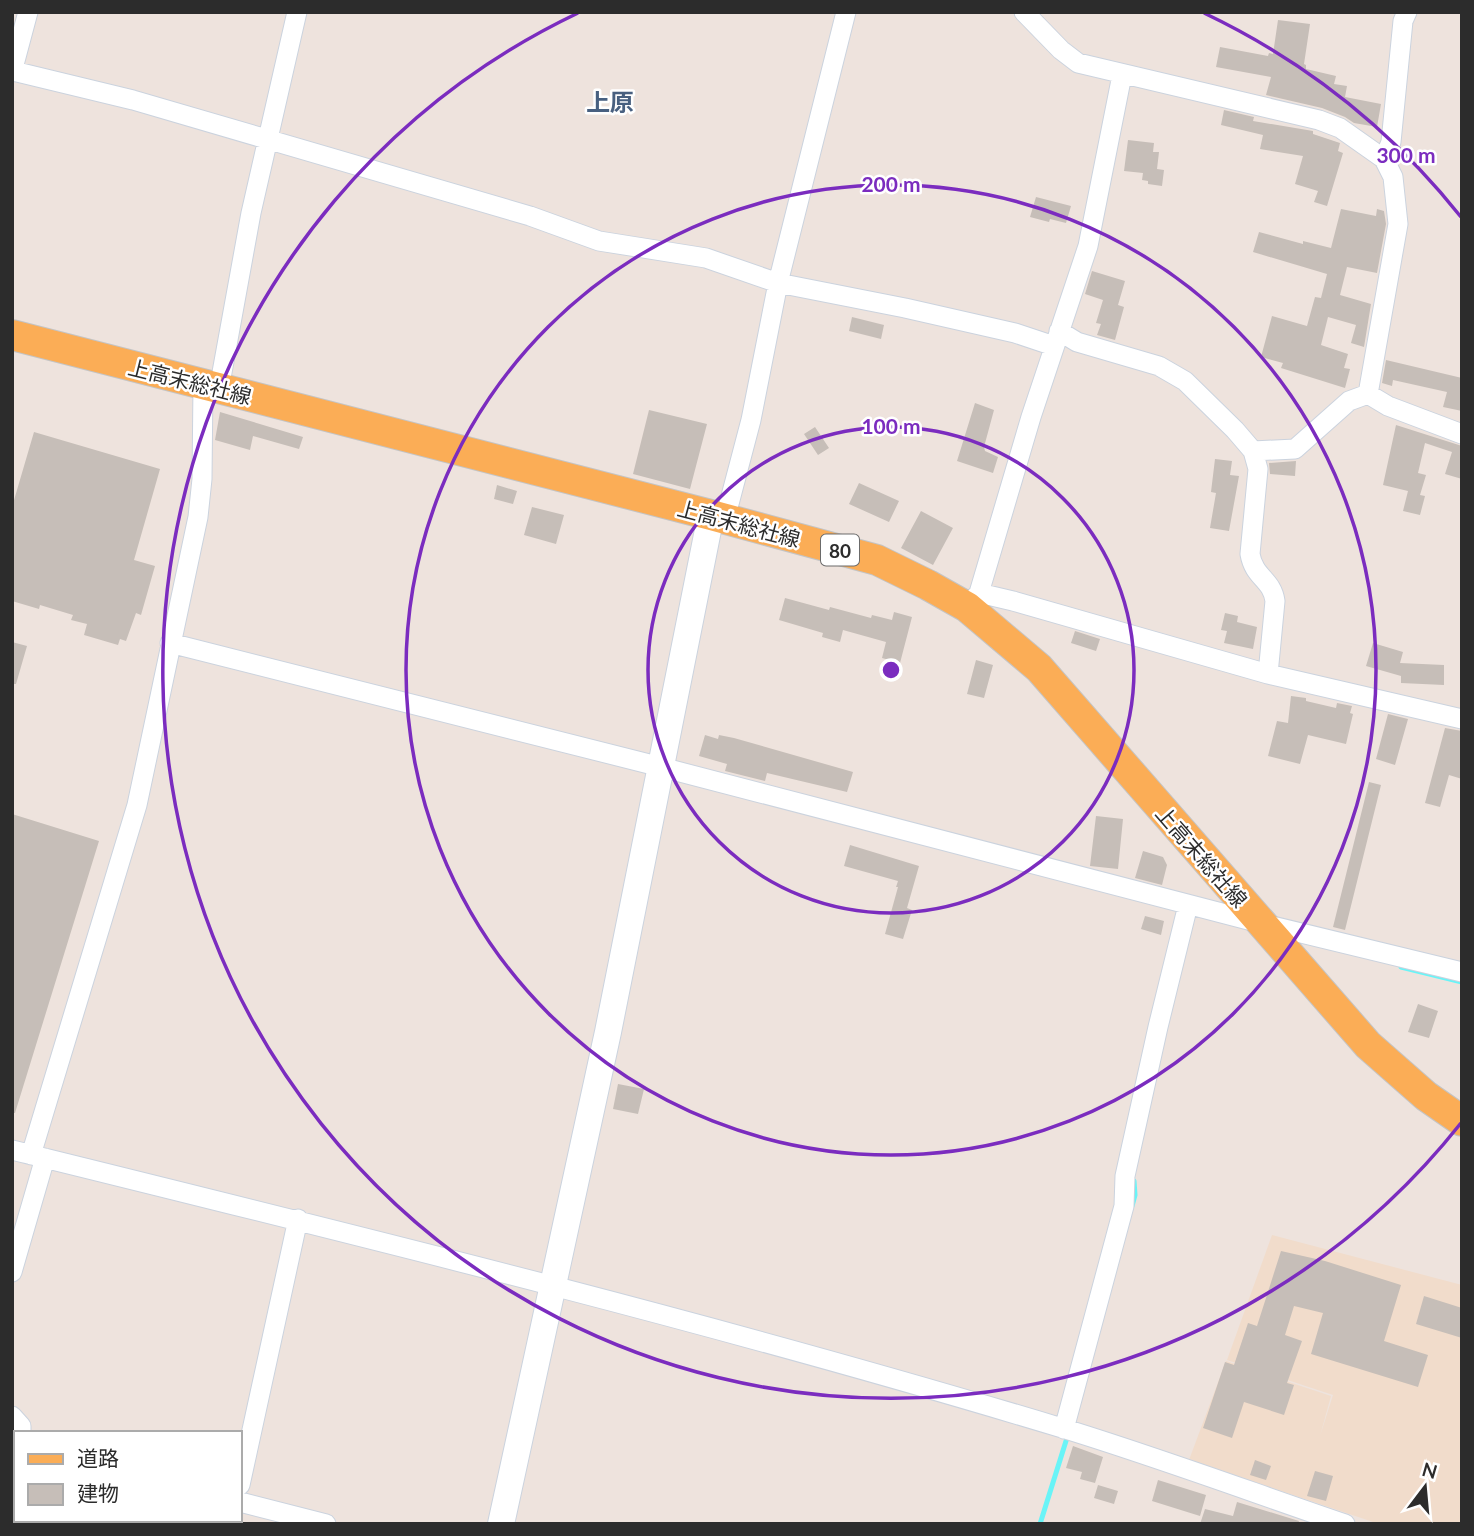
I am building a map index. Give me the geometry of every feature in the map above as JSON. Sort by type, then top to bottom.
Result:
[{"type":"main road","name":"上高末総社線","points":[[12,335],[877,560],[973,600],[1039,668],[1368,1045],[1426,1096],[1462,1121]]},
{"type":"street","points":[[28,12],[12,72],[133,100],[530,216],[600,241],[706,258],[778,283],[1015,333],[1088,345],[1159,366],[1185,380],[1236,430],[1253,451],[1258,469],[1250,554],[1252,566],[1274,591],[1275,601],[1268,674]]},
{"type":"street","points":[[12,1272],[29,1154],[136,805],[198,517],[211,387],[298,12]]},
{"type":"street","points":[[501,1524],[608,1032],[661,767],[718,517],[751,420],[778,283],[846,12]]},
{"type":"street","points":[[1024,12],[1060,50],[1078,63],[1319,120],[1340,128],[1384,159],[1393,177],[1398,224],[1367,394]]},
{"type":"street","points":[[1384,159],[1391,142],[1403,21],[1408,12]]},
{"type":"street","points":[[1122,75],[1088,246],[973,600],[1268,674],[1462,719]]},
{"type":"street","points":[[1367,394],[1388,407],[1462,433]]},
{"type":"street","points":[[1253,451],[1295,449],[1349,401],[1367,394]]},
{"type":"street","points":[[170,643],[661,767],[1188,905],[1462,972]]},
{"type":"street","points":[[1064,1429],[1124,1206],[1125,1177],[1188,905]]},
{"type":"street","points":[[29,1154],[298,1219],[848,1366],[1064,1429],[1345,1524]]},
{"type":"street","points":[[242,1476],[298,1219]]},
{"type":"street","points":[[18,1425],[34,1431]]},
{"type":"street","points":[[242,1503],[326,1524]]},
{"type":"shaded area","points":[[1272,1235],[1462,1285],[1462,1524],[1379,1524],[1189,1460],[1226,1361],[1331,1396],[1320,1436],[1333,1395],[1227,1360]]},
{"type":"building","points":[[1278,20],[1310,24],[1304,64],[1306,69],[1336,76],[1334,84],[1347,86],[1345,97],[1381,104],[1377,127],[1354,123],[1322,108],[1266,95],[1271,77],[1216,67],[1220,47],[1268,56],[1269,53],[1273,54]]},
{"type":"building","points":[[1224,110],[1254,117],[1253,121],[1313,131],[1313,134],[1340,143],[1338,151],[1343,153],[1327,206],[1314,202],[1318,191],[1295,184],[1303,156],[1260,149],[1263,135],[1221,125]]},
{"type":"building","points":[[1128,140],[1154,143],[1153,152],[1159,152],[1157,169],[1164,170],[1162,186],[1148,184],[1148,181],[1142,180],[1143,173],[1124,171]]},
{"type":"building","points":[[1036,197],[1071,206],[1066,223],[1030,217]]},
{"type":"building","points":[[1341,209],[1376,216],[1377,209],[1384,211],[1386,224],[1377,273],[1347,267],[1340,295],[1371,304],[1364,347],[1351,343],[1356,325],[1328,317],[1321,345],[1348,354],[1344,368],[1350,369],[1345,388],[1281,368],[1283,363],[1261,357],[1272,316],[1307,326],[1315,297],[1321,298],[1327,274],[1253,252],[1259,232],[1303,244],[1303,241],[1331,248]]},
{"type":"building","points":[[1092,271],[1125,281],[1118,305],[1124,307],[1115,340],[1097,335],[1101,324],[1096,323],[1103,300],[1085,294]]},
{"type":"building","points":[[852,317],[884,325],[881,339],[849,331]]},
{"type":"building","points":[[1386,360],[1462,378],[1462,411],[1443,407],[1447,392],[1393,380],[1392,386],[1382,383]]},
{"type":"building","points":[[975,403],[994,410],[984,447],[985,451],[998,457],[993,473],[957,461]]},
{"type":"building","points":[[649,410],[707,424],[690,489],[633,474]]},
{"type":"building","points":[[220,412],[303,437],[299,449],[253,436],[250,450],[215,440]]},
{"type":"building","points":[[1396,425],[1462,446],[1462,479],[1445,474],[1452,452],[1425,443],[1418,473],[1426,475],[1420,495],[1425,496],[1420,515],[1403,511],[1408,491],[1383,485]]},
{"type":"building","points":[[815,427],[829,448],[818,455],[804,434]]},
{"type":"building","points":[[34,432],[160,469],[134,560],[155,566],[141,615],[136,613],[126,641],[120,639],[118,645],[84,635],[87,624],[71,620],[73,615],[40,605],[39,609],[12,601],[12,507]]},
{"type":"building","points":[[1215,459],[1232,461],[1230,475],[1239,476],[1229,531],[1210,528],[1216,493],[1211,492]]},
{"type":"building","points":[[1296,461],[1295,476],[1270,474],[1269,463]]},
{"type":"building","points":[[859,483],[899,501],[889,522],[849,504]]},
{"type":"building","points":[[497,485],[517,491],[513,504],[494,499]]},
{"type":"building","points":[[532,507],[564,515],[556,544],[524,535]]},
{"type":"building","points":[[921,511],[953,528],[933,565],[901,548]]},
{"type":"building","points":[[785,598],[871,618],[872,615],[892,620],[894,612],[912,617],[900,663],[882,658],[886,642],[843,630],[840,642],[822,637],[823,633],[779,620]]},
{"type":"building","points":[[1225,613],[1238,616],[1237,622],[1257,627],[1253,649],[1224,643],[1227,631],[1221,630]]},
{"type":"building","points":[[1075,631],[1100,639],[1096,651],[1071,643]]},
{"type":"building","points":[[12,642],[27,646],[16,684],[12,684]]},
{"type":"building","points":[[1373,643],[1403,652],[1400,663],[1444,665],[1444,685],[1401,683],[1401,676],[1366,666]]},
{"type":"building","points":[[976,660],[993,665],[984,698],[967,694]]},
{"type":"building","points":[[1291,696],[1336,708],[1337,703],[1352,706],[1350,713],[1353,714],[1346,744],[1308,735],[1300,764],[1268,756],[1277,721],[1288,723]]},
{"type":"building","points":[[1388,714],[1408,719],[1395,765],[1376,759]]},
{"type":"building","points":[[1445,728],[1462,731],[1462,779],[1449,775],[1440,807],[1425,803]]},
{"type":"building","points":[[705,735],[718,739],[719,735],[734,738],[853,772],[847,792],[767,773],[765,781],[725,771],[727,764],[699,756]]},
{"type":"building","points":[[1369,782],[1381,785],[1345,930],[1333,927]]},
{"type":"building","points":[[12,814],[99,841],[15,1113],[12,1113]]},
{"type":"building","points":[[1096,816],[1123,819],[1118,869],[1090,866]]},
{"type":"building","points":[[850,845],[919,866],[907,908],[912,910],[903,939],[885,934],[898,881],[844,866]]},
{"type":"building","points":[[1143,851],[1163,857],[1167,865],[1162,885],[1135,878]]},
{"type":"building","points":[[1145,916],[1164,921],[1161,935],[1141,929]]},
{"type":"building","points":[[1418,1004],[1438,1011],[1429,1038],[1408,1032]]},
{"type":"building","points":[[618,1084],[644,1089],[638,1114],[613,1109]]},
{"type":"building","points":[[1281,1251],[1325,1261],[1401,1285],[1384,1341],[1428,1355],[1418,1387],[1311,1354],[1323,1313],[1294,1306],[1285,1335],[1302,1341],[1287,1383],[1294,1385],[1284,1415],[1244,1402],[1232,1438],[1203,1428],[1225,1362],[1234,1365],[1248,1323],[1257,1326]]},
{"type":"building","points":[[1424,1296],[1462,1308],[1462,1338],[1416,1324]]},
{"type":"building","points":[[1073,1446],[1103,1457],[1095,1483],[1080,1479],[1082,1472],[1066,1468]]},
{"type":"building","points":[[1255,1460],[1271,1466],[1266,1480],[1250,1475]]},
{"type":"building","points":[[1315,1471],[1333,1476],[1326,1501],[1307,1496]]},
{"type":"building","points":[[1158,1480],[1206,1495],[1200,1516],[1152,1501]]},
{"type":"building","points":[[1098,1485],[1118,1491],[1114,1504],[1094,1498]]},
{"type":"building","points":[[1237,1502],[1299,1521],[1298,1524],[1200,1524],[1205,1509],[1233,1516]]},
{"type":"waterway","points":[[1401,967],[1462,982]]},
{"type":"waterway","points":[[1132,1206],[1135,1195],[1134,1181]]},
{"type":"waterway","points":[[1040,1524],[1066,1441]]},
{"type":"district","name":"上原","points":[[610,101]]}]
